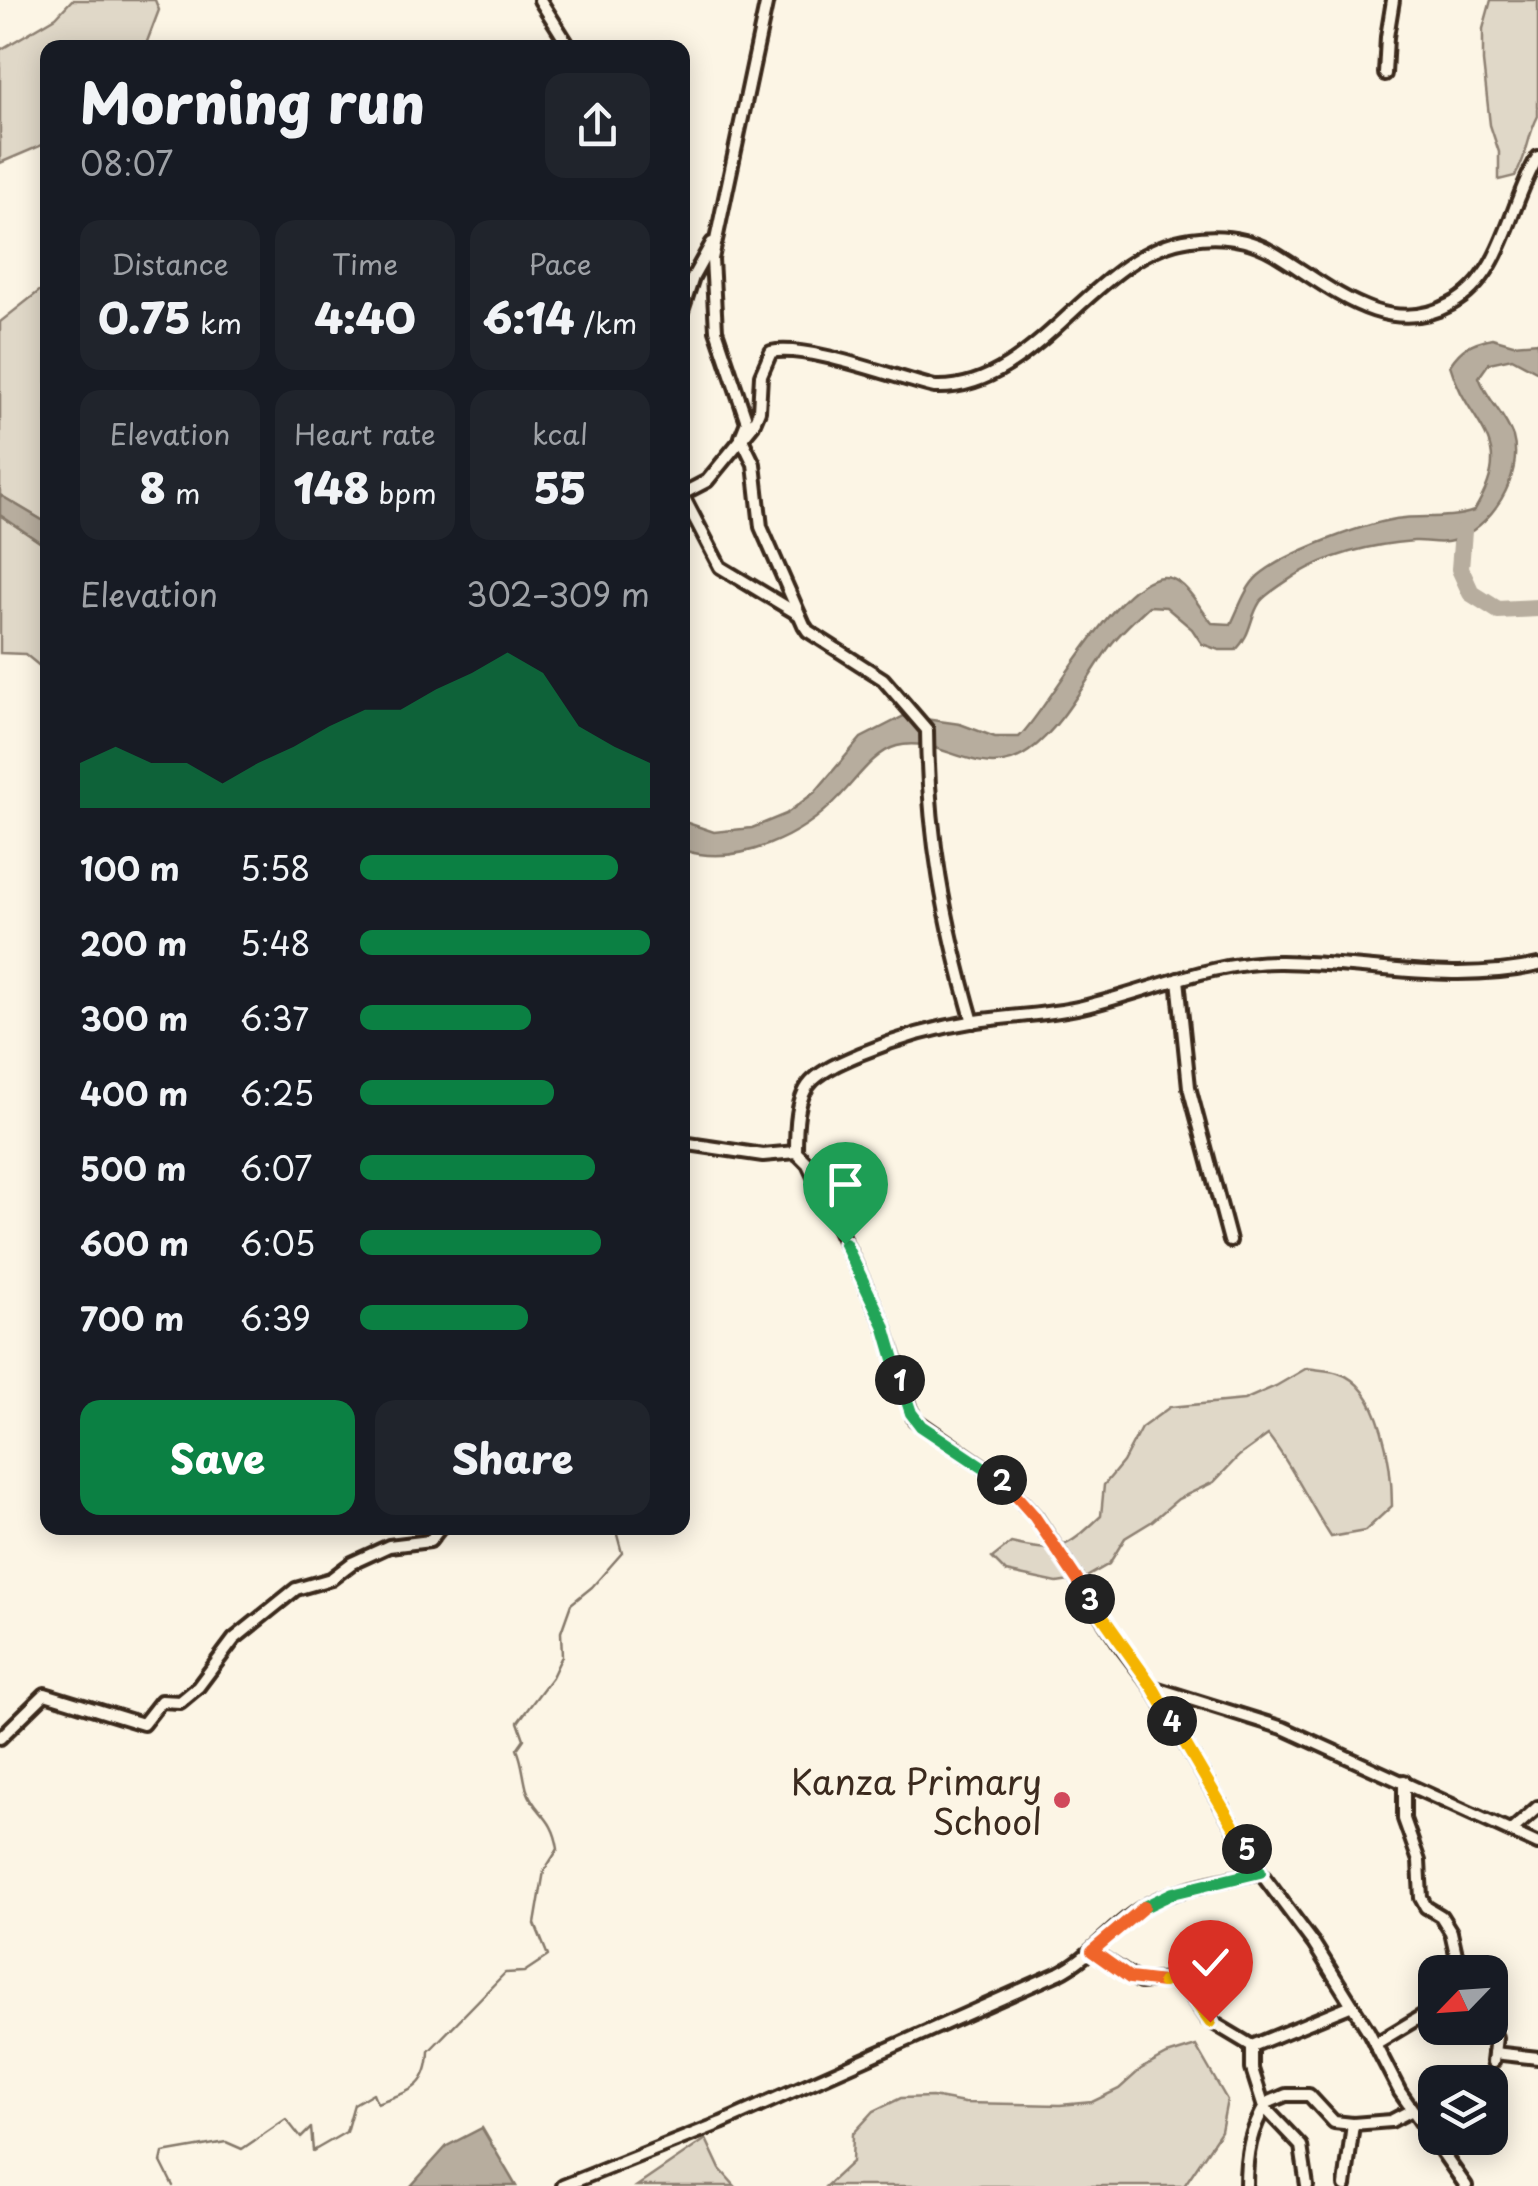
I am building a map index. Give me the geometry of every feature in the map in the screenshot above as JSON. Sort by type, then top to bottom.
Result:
[{"type":"street","points":[[540,0],[565,40]]},
{"type":"street","points":[[767,0],[712,274],[716,330],[747,422],[741,438],[754,464],[762,527],[799,614],[808,631],[883,679],[927,730],[932,847],[972,1022]]},
{"type":"street","points":[[1386,74],[1386,37],[1393,0]]},
{"type":"street","points":[[690,490],[707,481],[758,416],[761,375],[772,352],[816,355],[936,387],[954,388],[976,382],[1009,364],[1143,254],[1185,240],[1218,236],[1245,241],[1270,251],[1328,290],[1372,310],[1398,316],[1438,310],[1453,304],[1478,282],[1496,254],[1538,157]]},
{"type":"street","points":[[690,286],[720,230]]},
{"type":"street","points":[[690,509],[720,567],[799,614]]},
{"type":"street","points":[[1466,2186],[1412,2110],[1314,1944],[1260,1872],[1152,1686],[1034,1516],[1008,1484],[914,1419],[880,1316],[808,1164],[796,1152],[796,1130],[804,1095],[817,1077],[891,1041],[972,1022],[1085,1007],[1178,979],[1280,962],[1458,974],[1507,972],[1538,965]]},
{"type":"street","points":[[1178,979],[1190,1088],[1230,1241]]},
{"type":"street","points":[[690,1144],[764,1156],[796,1152]]},
{"type":"street","points":[[0,1738],[45,1694],[143,1724],[161,1701],[180,1702],[198,1687],[234,1639],[296,1590],[331,1579],[352,1562],[389,1546],[430,1541],[435,1535]]},
{"type":"street","points":[[1152,1686],[1284,1728],[1538,1844]]},
{"type":"street","points":[[1404,1781],[1404,1818],[1419,1861],[1424,1906],[1437,1913],[1447,1926],[1458,1955]]},
{"type":"street","points":[[1511,1831],[1538,1807]]},
{"type":"street","points":[[563,2186],[721,2123],[1083,1961],[1138,1910],[1165,1896],[1260,1872]]},
{"type":"street","points":[[1092,1951],[1140,1982],[1179,1978],[1207,2019],[1252,2046]]},
{"type":"street","points":[[1252,2046],[1352,2005]]},
{"type":"street","points":[[1376,2044],[1418,2018]]},
{"type":"street","points":[[1495,2045],[1494,2057],[1538,2058]]},
{"type":"street","points":[[1252,2046],[1252,2069],[1264,2107],[1301,2146],[1307,2186]]},
{"type":"street","points":[[1246,2186],[1245,2156],[1264,2107],[1276,2099],[1300,2093],[1309,2095],[1334,2122],[1352,2124],[1391,2121],[1412,2110]]},
{"type":"street","points":[[1345,2186],[1352,2124]]},
{"type":"shaded area","points":[[72,0],[155,0],[159,10],[148,40],[40,40],[40,146],[0,163],[0,50],[56,17]]},
{"type":"shaded area","points":[[1491,0],[1538,0],[1538,116],[1515,176],[1499,180],[1499,152],[1490,125],[1483,62],[1483,29]]},
{"type":"shaded area","points":[[40,291],[40,519],[0,495],[0,322]]},
{"type":"shaded area","points":[[1492,338],[1513,344],[1538,342],[1538,372],[1512,358],[1489,363],[1479,377],[1510,429],[1514,468],[1491,513],[1466,535],[1447,542],[1414,541],[1368,548],[1309,568],[1260,602],[1236,650],[1202,644],[1192,629],[1166,607],[1149,606],[1111,645],[1062,717],[1029,751],[994,763],[929,746],[897,746],[873,760],[825,811],[788,835],[768,845],[725,855],[690,851],[690,824],[714,832],[752,828],[786,814],[815,792],[861,738],[904,716],[960,724],[995,737],[1019,737],[1110,615],[1131,593],[1152,580],[1176,581],[1212,623],[1231,624],[1258,576],[1307,548],[1389,520],[1474,511],[1487,487],[1491,450],[1450,365],[1458,354]]},
{"type":"shaded area","points":[[0,495],[40,519],[40,542],[0,515]]},
{"type":"shaded area","points":[[0,515],[40,542],[40,666],[25,654],[0,653]]},
{"type":"shaded area","points":[[1307,1368],[1334,1372],[1353,1381],[1365,1394],[1382,1430],[1392,1506],[1365,1531],[1331,1537],[1268,1435],[1239,1456],[1214,1482],[1178,1499],[1125,1538],[1109,1564],[1083,1579],[1057,1583],[1006,1572],[992,1558],[1011,1543],[1051,1548],[1078,1536],[1101,1516],[1104,1485],[1123,1462],[1141,1428],[1170,1407],[1244,1400]]},
{"type":"shaded area","points":[[1196,2046],[1227,2100],[1221,2131],[1184,2186],[826,2186],[852,2162],[853,2134],[874,2111],[901,2098],[932,2097],[964,2103],[1092,2102],[1119,2089],[1141,2069],[1167,2055]]},
{"type":"shaded area","points":[[482,2128],[516,2186],[411,2186],[447,2146]]},
{"type":"shaded area","points":[[706,2139],[720,2169],[735,2186],[637,2186]]},
{"type":"waterway","points":[[1463,531],[1460,569],[1471,593],[1498,610],[1538,608]]},
{"type":"waterway","points":[[173,2186],[161,2162],[163,2153],[226,2142],[242,2149],[286,2119],[301,2138],[311,2128],[313,2151],[346,2132],[354,2104],[373,2093],[377,2103],[415,2087],[425,2073],[429,2051],[505,1973],[524,1972],[548,1956],[535,1924],[544,1871],[558,1849],[552,1829],[527,1790],[517,1749],[524,1739],[518,1722],[552,1677],[562,1656],[561,1632],[571,1604],[622,1553],[617,1535]]},
{"type":"place","name":"Kanza Primary School","points":[[1062,1800]]},
{"type":"route","points":[[845,1244],[884,1325],[914,1419],[1002,1479],[1034,1516],[1152,1686],[1260,1872],[1165,1896],[1138,1910],[1092,1951],[1140,1982],[1179,1978],[1210,2022]]}]
